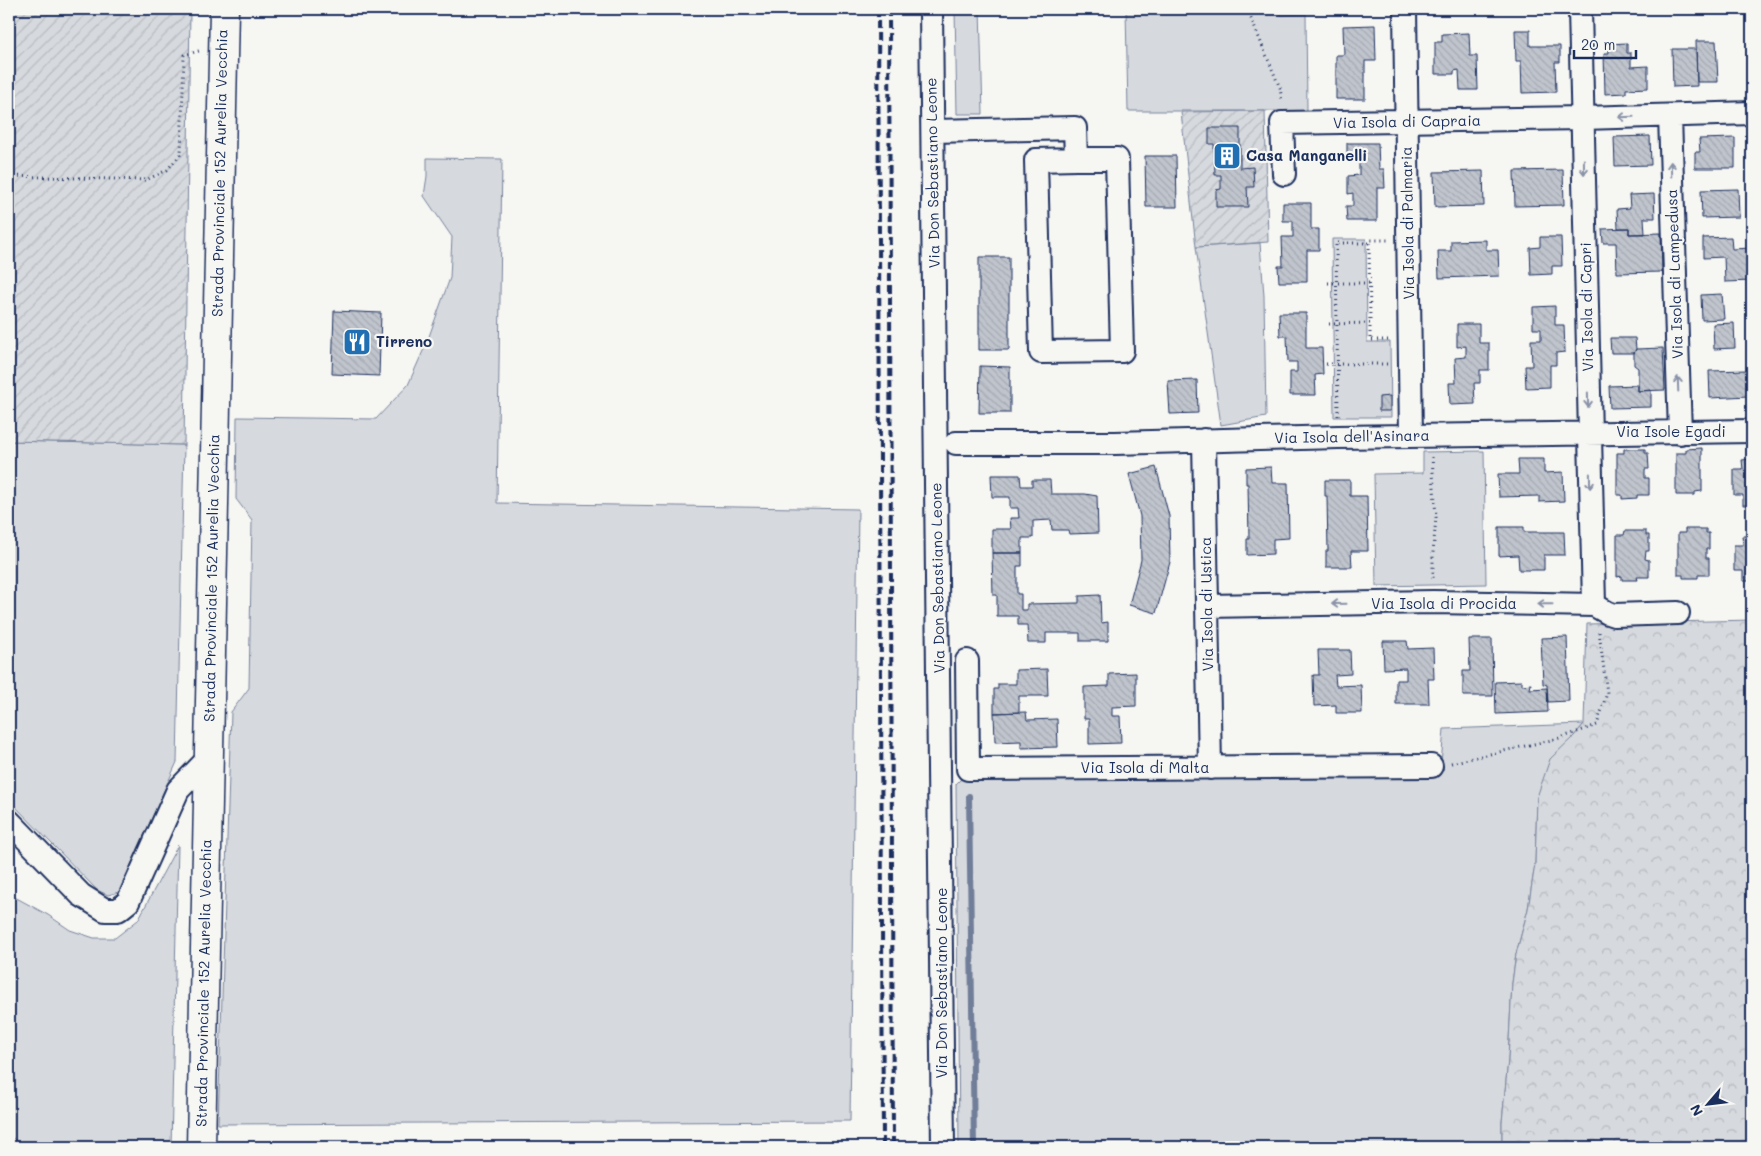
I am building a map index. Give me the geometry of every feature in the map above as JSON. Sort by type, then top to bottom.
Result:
[{"type":"main road","name":"Strada Provinciale 152 Aurelia Vecchia","points":[[201,1147],[224,9]]},
{"type":"street","name":"Via Don Sebastiano Leone","points":[[932,9],[943,1147]]},
{"type":"street","name":"Via Isola di Palmaria","points":[[1405,9],[1406,122],[1422,436]]},
{"type":"street","name":"Via Isola di Capri","points":[[1580,9],[1594,605]]},
{"type":"street","name":"Via Isola di Capraia","points":[[1282,123],[1752,114]]},
{"type":"street","name":"Via Isola di Lampedusa","points":[[1670,116],[1680,433]]},
{"type":"street","points":[[1282,123],[1284,174]]},
{"type":"street","points":[[933,131],[1076,128],[1076,160]]},
{"type":"street","points":[[1117,159],[1122,351],[1041,352],[1036,160],[1076,160],[1117,159]]},
{"type":"street","name":"Via Isole Egadi","points":[[1589,433],[1752,432]]},
{"type":"street","name":"Via Isola dell'Asinara","points":[[956,443],[1111,443],[1589,433]]},
{"type":"street","name":"Via Isola di Ustica","points":[[1204,440],[1210,768]]},
{"type":"street","name":"Via Isola di Procida","points":[[1207,606],[1433,602],[1594,605],[1614,615],[1678,613]]},
{"type":"street","name":"Via Isola di Malta","points":[[967,661],[968,769],[1431,766]]},
{"type":"street","points":[[9,821],[81,895],[105,910],[118,910],[128,902],[178,790],[209,758]]},
{"type":"path","points":[[1247,9],[1280,88],[1282,123]]},
{"type":"path","points":[[9,176],[146,180],[167,170],[181,154],[184,55],[223,44]]},
{"type":"path","points":[[1338,417],[1336,243],[1370,242],[1370,340],[1395,340]]},
{"type":"path","points":[[1328,283],[1369,283]]},
{"type":"path","points":[[1329,324],[1370,324]]},
{"type":"path","points":[[1326,364],[1395,364]]},
{"type":"path","points":[[1422,436],[1436,517],[1433,553],[1433,602]]},
{"type":"path","points":[[1431,766],[1560,738],[1598,725],[1607,693],[1602,643],[1594,605]]},
{"type":"green space","points":[[9,9],[190,9],[184,445],[9,441]]},
{"type":"green space","points":[[955,9],[980,9],[983,114],[957,114]]},
{"type":"green space","points":[[1126,9],[1281,9],[1281,15],[1306,14],[1307,111],[1128,111]]},
{"type":"green space","points":[[1449,9],[1554,9],[1554,10],[1450,13]]},
{"type":"green space","points":[[1265,111],[1268,242],[1196,247],[1181,112]]},
{"type":"green space","points":[[427,158],[502,159],[497,503],[858,509],[850,1121],[218,1124],[231,712],[249,688],[252,520],[236,499],[237,417],[376,419],[408,385],[427,342],[450,278],[452,237],[424,196]]},
{"type":"green space","points":[[1332,239],[1366,239],[1367,342],[1390,342],[1391,417],[1334,417]]},
{"type":"green space","points":[[1260,243],[1264,296],[1266,417],[1221,425],[1196,247]]},
{"type":"green space","points":[[9,441],[184,445],[177,762],[119,892],[108,895],[97,890],[9,800]]},
{"type":"green space","points":[[1484,451],[1486,584],[1376,586],[1374,474],[1423,473],[1423,452]]},
{"type":"green space","points":[[1752,620],[1752,1147],[1502,1147],[1502,1122],[1508,1060],[1512,983],[1516,954],[1528,909],[1535,864],[1537,797],[1550,759],[1584,724],[1587,624]]},
{"type":"green space","points":[[1584,724],[1574,736],[1537,797],[1535,864],[1528,909],[1516,954],[1512,983],[1508,1060],[1502,1122],[1502,1147],[959,1147],[956,784],[963,777],[1440,775],[1444,729]]},
{"type":"green space","points":[[178,845],[171,1147],[24,1147],[9,1135],[9,894],[48,915],[70,930],[94,938],[115,938],[138,920]]},
{"type":"building","points":[[1375,25],[1376,61],[1365,61],[1365,99],[1336,99],[1336,55],[1344,55],[1343,26]]},
{"type":"building","points":[[1515,30],[1530,30],[1530,46],[1560,46],[1560,62],[1555,62],[1556,92],[1522,93],[1521,61],[1516,61]]},
{"type":"building","points":[[1469,33],[1470,56],[1477,56],[1478,90],[1460,90],[1459,70],[1454,71],[1454,74],[1435,74],[1435,42],[1442,42],[1442,34]]},
{"type":"building","points":[[1696,41],[1716,41],[1718,82],[1697,82]]},
{"type":"building","points":[[1627,43],[1627,53],[1631,53],[1631,67],[1648,66],[1648,88],[1626,89],[1626,93],[1605,94],[1604,53],[1609,53],[1608,44]]},
{"type":"building","points":[[1672,49],[1696,49],[1697,86],[1673,87]]},
{"type":"building","name":"Casa Manganelli","points":[[1209,128],[1240,128],[1240,168],[1253,167],[1254,187],[1247,187],[1248,207],[1216,207],[1216,190],[1221,189],[1221,175],[1215,175],[1214,144],[1209,144]]},
{"type":"building","points":[[1650,136],[1651,165],[1615,166],[1614,137]]},
{"type":"building","points":[[1735,138],[1735,168],[1695,168],[1695,152],[1700,152],[1699,139]]},
{"type":"building","points":[[1347,143],[1378,143],[1379,169],[1384,169],[1385,188],[1377,188],[1377,221],[1347,221],[1346,206],[1353,206],[1353,193],[1348,194],[1348,176],[1359,175],[1359,161],[1347,159]]},
{"type":"building","points":[[1145,156],[1176,156],[1177,207],[1146,207]]},
{"type":"building","points":[[1563,170],[1564,205],[1515,206],[1514,171]]},
{"type":"building","points":[[1483,171],[1484,206],[1435,207],[1434,172]]},
{"type":"building","points":[[1738,189],[1739,217],[1702,218],[1701,190]]},
{"type":"building","points":[[1654,194],[1655,218],[1644,218],[1645,234],[1629,234],[1629,228],[1618,228],[1617,209],[1630,208],[1629,195]]},
{"type":"building","points":[[1283,203],[1311,203],[1311,229],[1319,229],[1319,250],[1307,250],[1307,282],[1279,282],[1278,266],[1283,266],[1282,237],[1293,237],[1293,221],[1283,221]]},
{"type":"building","points":[[1629,228],[1629,234],[1661,233],[1662,272],[1617,273],[1616,243],[1603,243],[1602,229]]},
{"type":"building","points":[[1540,237],[1561,237],[1562,266],[1552,266],[1552,274],[1531,275],[1530,248],[1540,247]]},
{"type":"building","points":[[1731,237],[1732,249],[1752,248],[1752,281],[1725,282],[1724,257],[1703,258],[1703,238]]},
{"type":"building","points":[[1486,240],[1486,250],[1498,250],[1499,276],[1439,278],[1438,251],[1451,251],[1451,241]]},
{"type":"building","points":[[979,257],[1009,257],[1009,350],[979,350]]},
{"type":"building","points":[[1722,294],[1724,319],[1702,320],[1701,295]]},
{"type":"building","points":[[1555,306],[1555,325],[1564,325],[1565,352],[1556,353],[1556,365],[1550,365],[1550,387],[1526,388],[1525,366],[1532,366],[1531,340],[1541,340],[1541,329],[1533,329],[1533,307]]},
{"type":"building","points":[[334,311],[381,313],[379,376],[332,374]]},
{"type":"building","points":[[1279,313],[1306,313],[1306,348],[1322,348],[1323,374],[1315,375],[1316,395],[1290,395],[1290,372],[1297,372],[1297,362],[1288,362],[1287,336],[1280,336]]},
{"type":"building","points":[[1734,323],[1735,348],[1714,349],[1713,324]]},
{"type":"building","points":[[1457,324],[1479,324],[1479,343],[1489,343],[1489,370],[1480,370],[1480,383],[1474,383],[1475,404],[1450,405],[1449,383],[1456,383],[1455,358],[1466,357],[1466,346],[1457,347]]},
{"type":"building","points":[[1610,338],[1635,338],[1636,349],[1634,353],[1611,353]]},
{"type":"building","points":[[1663,348],[1665,390],[1638,391],[1638,368],[1634,365],[1636,349]]},
{"type":"building","points":[[980,366],[1010,367],[1010,413],[979,413]]},
{"type":"building","points":[[1747,370],[1748,396],[1710,398],[1709,371]]},
{"type":"building","points":[[1197,380],[1198,413],[1170,414],[1168,381]]},
{"type":"building","points":[[1638,385],[1638,391],[1651,390],[1651,407],[1610,408],[1609,386]]},
{"type":"building","points":[[1390,396],[1390,411],[1379,411],[1379,397]]},
{"type":"building","points":[[1702,448],[1702,491],[1695,492],[1695,495],[1676,495],[1676,453],[1686,453],[1686,449]]},
{"type":"building","points":[[1624,449],[1645,449],[1645,453],[1648,453],[1649,469],[1645,469],[1645,478],[1649,478],[1649,495],[1637,495],[1637,498],[1622,499],[1622,495],[1617,495],[1617,453],[1624,453]]},
{"type":"building","points":[[1751,454],[1752,511],[1751,505],[1743,505],[1743,495],[1734,495],[1734,469],[1743,469],[1742,460],[1751,459]]},
{"type":"building","points":[[1518,459],[1544,459],[1544,473],[1563,472],[1564,501],[1539,502],[1539,496],[1499,497],[1498,474],[1519,474]]},
{"type":"building","points":[[1156,467],[1169,516],[1170,562],[1156,613],[1129,605],[1141,560],[1140,516],[1129,474]]},
{"type":"building","points":[[1271,467],[1272,483],[1288,483],[1289,538],[1273,539],[1273,554],[1247,555],[1247,539],[1249,539],[1246,468]]},
{"type":"building","points":[[991,475],[1020,475],[1021,486],[1032,486],[1032,480],[1050,480],[1051,494],[1097,496],[1098,533],[1069,534],[1068,530],[1052,530],[1051,520],[1033,521],[1033,538],[1022,538],[1022,553],[992,553],[992,529],[1011,529],[1010,518],[1019,518],[1018,508],[1010,508],[1010,497],[992,497]]},
{"type":"building","points":[[1325,480],[1350,480],[1350,496],[1367,496],[1368,551],[1351,551],[1352,567],[1326,567],[1326,551],[1328,551]]},
{"type":"building","points":[[1499,527],[1524,527],[1524,532],[1564,532],[1565,555],[1544,555],[1544,570],[1519,570],[1518,555],[1499,556]]},
{"type":"building","points":[[1685,529],[1706,529],[1706,533],[1709,533],[1709,549],[1706,549],[1706,558],[1709,558],[1709,575],[1698,575],[1698,578],[1683,578],[1683,575],[1678,575],[1678,533],[1685,533]]},
{"type":"building","points":[[1751,530],[1752,587],[1751,581],[1743,581],[1743,571],[1734,571],[1734,545],[1743,545],[1742,536],[1751,536]]},
{"type":"building","points":[[1625,531],[1646,531],[1646,535],[1649,535],[1649,551],[1646,551],[1645,559],[1649,560],[1649,577],[1637,577],[1638,580],[1622,580],[1622,576],[1617,577],[1617,535],[1624,535]]},
{"type":"building","points":[[992,553],[1022,553],[1022,566],[1017,566],[1017,594],[1021,594],[1021,610],[1027,610],[1027,604],[1079,603],[1079,596],[1100,595],[1101,623],[1108,622],[1108,641],[1080,641],[1080,633],[1046,633],[1046,643],[1028,643],[1027,625],[1018,625],[1018,616],[997,616],[997,595],[993,595]]},
{"type":"building","points":[[1567,637],[1569,701],[1548,702],[1547,685],[1543,684],[1541,638]]},
{"type":"building","points":[[1469,639],[1492,639],[1493,696],[1463,696],[1463,671],[1470,671]]},
{"type":"building","points":[[1383,641],[1407,641],[1408,649],[1433,648],[1434,679],[1428,679],[1429,704],[1396,704],[1396,680],[1406,680],[1406,668],[1384,669]]},
{"type":"building","points":[[1318,650],[1350,650],[1351,674],[1335,675],[1336,686],[1361,685],[1362,713],[1336,713],[1336,705],[1314,706],[1313,675],[1319,675]]},
{"type":"building","points":[[1047,669],[1048,696],[1019,696],[1019,712],[994,713],[994,689],[998,689],[998,684],[1016,684],[1016,670]]},
{"type":"building","points":[[1136,673],[1136,706],[1112,707],[1112,716],[1120,716],[1121,743],[1089,744],[1089,719],[1084,719],[1084,687],[1109,686],[1109,674]]},
{"type":"building","points":[[1522,681],[1522,685],[1531,684],[1530,689],[1547,688],[1548,712],[1496,714],[1495,682]]},
{"type":"building","points":[[1026,712],[1027,720],[1057,719],[1058,747],[1021,748],[1021,741],[995,742],[994,713]]},
{"type":"waterway","points":[[969,796],[974,1147]]},
{"type":"railway","points":[[878,9],[883,1147]]},
{"type":"railway","points":[[889,9],[893,1147]]},
{"type":"place","name":"Casa Manganelli","points":[[1227,156]]},
{"type":"place","name":"Tirreno","points":[[357,342]]}]
